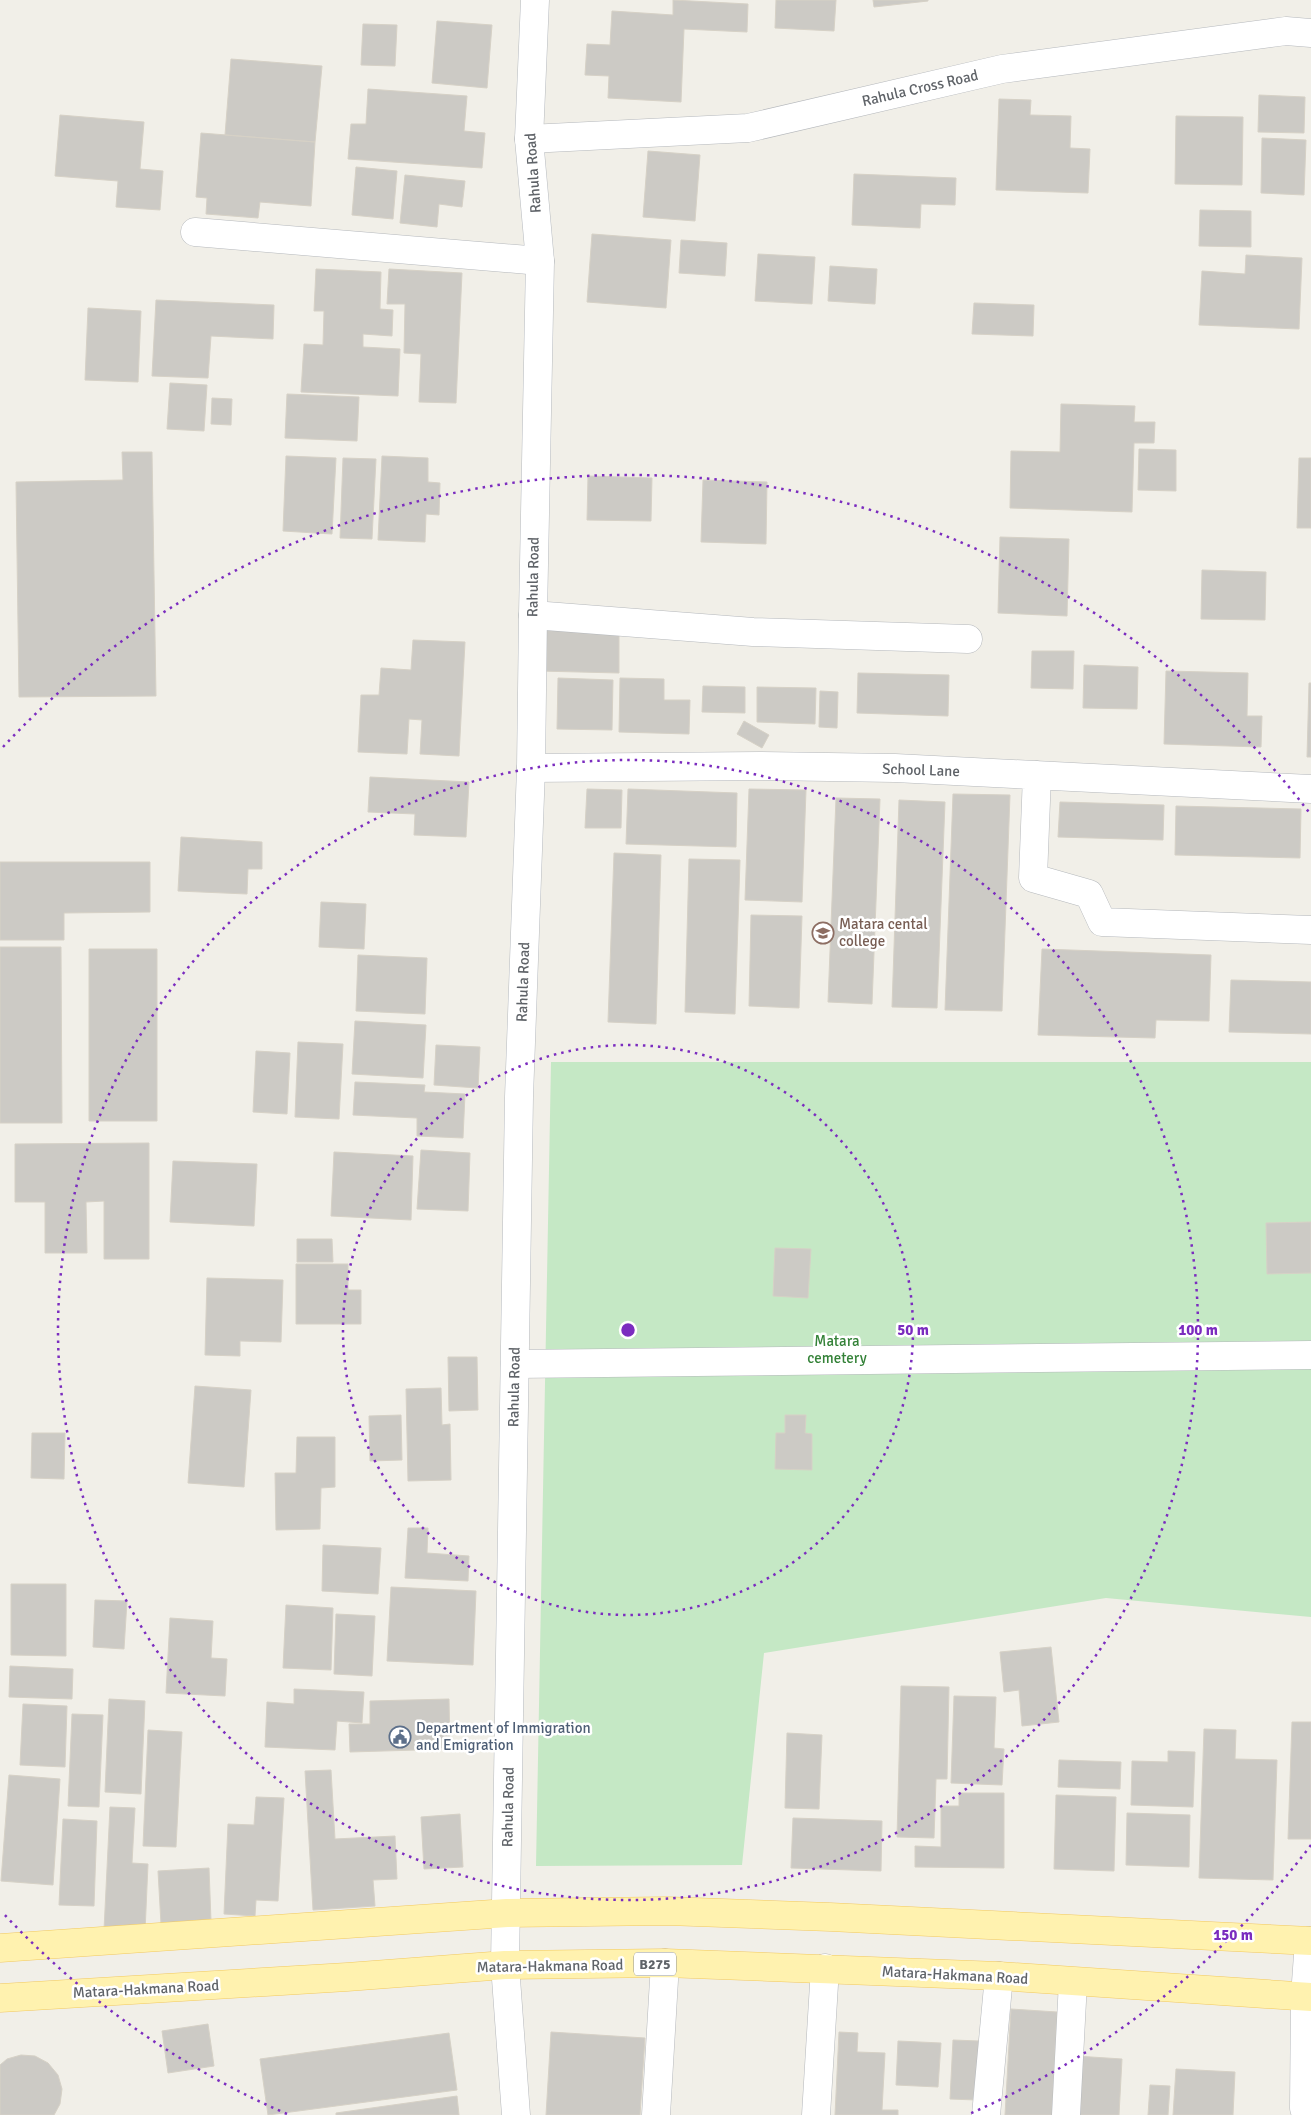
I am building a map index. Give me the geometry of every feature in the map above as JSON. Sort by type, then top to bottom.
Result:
[{"type":"main road","points":[[0,1948],[507,1913],[667,1910],[830,1916],[1310,1941]]},
{"type":"main road","name":"Matara-Hakmana Road","points":[[0,1998],[347,1977],[505,1965],[665,1964],[825,1968],[999,1976],[1308,1997]]},
{"type":"street","name":"Rahula Road","points":[[516,2115],[505,1965],[519,1097],[532,768],[532,615],[540,261],[529,139],[535,0]]},
{"type":"street","name":"Rahula Cross Road","points":[[529,139],[748,128],[1002,68],[1286,31],[1311,32]]},
{"type":"street","points":[[194,232],[540,261]]},
{"type":"street","points":[[532,615],[753,632],[968,639]]},
{"type":"street","name":"School Lane","points":[[532,768],[759,766],[885,768],[1311,789]]},
{"type":"street","points":[[1037,775],[1034,878],[1089,894],[1102,922],[1311,930]]},
{"type":"street","points":[[515,1364],[1311,1354]]},
{"type":"street","points":[[1306,2115],[1304,2108],[1310,1941]]},
{"type":"street","points":[[656,2115],[665,1964]]},
{"type":"street","points":[[816,2115],[825,1968]]},
{"type":"street","points":[[986,2115],[999,1976]]},
{"type":"street","points":[[1066,2115],[1074,1982]]},
{"type":"green space","name":"Matara cemetery","points":[[551,1062],[1311,1062],[1311,1617],[1106,1598],[764,1653],[742,1865],[536,1866]]},
{"type":"building","points":[[673,0],[748,4],[747,32],[684,29],[681,102],[608,98],[609,76],[585,75],[587,44],[610,45],[612,11],[673,15]]},
{"type":"building","points":[[776,0],[836,0],[834,31],[775,28]]},
{"type":"building","points":[[873,0],[928,0],[928,1],[874,7]]},
{"type":"building","points":[[437,21],[492,25],[487,88],[432,83]]},
{"type":"building","points":[[363,24],[397,25],[395,66],[361,65]]},
{"type":"building","points":[[231,59],[322,66],[315,142],[225,135]]},
{"type":"building","points":[[368,89],[467,96],[464,131],[485,133],[482,168],[348,159],[351,124],[366,124]]},
{"type":"building","points":[[1259,95],[1305,97],[1304,133],[1258,132]]},
{"type":"building","points":[[999,99],[1031,100],[1030,115],[1071,116],[1070,148],[1090,149],[1088,193],[996,190]]},
{"type":"building","points":[[60,115],[144,122],[140,169],[163,171],[160,210],[116,207],[118,181],[55,176]]},
{"type":"building","points":[[1176,116],[1243,117],[1242,185],[1175,184]]},
{"type":"building","points":[[201,133],[315,142],[311,206],[260,202],[258,218],[206,214],[207,198],[196,197]]},
{"type":"building","points":[[1262,138],[1306,140],[1304,195],[1261,193]]},
{"type":"building","points":[[648,151],[700,155],[695,221],[643,217]]},
{"type":"building","points":[[356,167],[397,171],[393,219],[352,215]]},
{"type":"building","points":[[854,174],[956,178],[955,205],[921,204],[920,228],[852,225]]},
{"type":"building","points":[[405,175],[465,181],[462,207],[439,204],[437,227],[400,223]]},
{"type":"building","points":[[1200,210],[1251,211],[1251,247],[1199,246]]},
{"type":"building","points":[[592,234],[671,240],[666,308],[587,302]]},
{"type":"building","points":[[681,240],[727,243],[725,276],[679,273]]},
{"type":"building","points":[[758,254],[815,257],[812,304],[755,301]]},
{"type":"building","points":[[1246,255],[1302,258],[1299,329],[1199,325],[1202,271],[1245,274]]},
{"type":"building","points":[[830,266],[877,269],[875,304],[828,301]]},
{"type":"building","points":[[316,269],[381,272],[380,309],[393,310],[392,336],[363,334],[363,347],[400,349],[398,396],[301,392],[304,344],[323,345],[324,311],[314,311]]},
{"type":"building","points":[[389,269],[462,273],[456,403],[419,402],[421,354],[404,353],[405,304],[387,304]]},
{"type":"building","points":[[156,300],[274,305],[273,339],[211,336],[208,378],[152,376]]},
{"type":"building","points":[[974,303],[1034,305],[1033,336],[972,334]]},
{"type":"building","points":[[88,308],[141,311],[138,382],[85,380]]},
{"type":"building","points":[[170,383],[207,385],[204,431],[167,429]]},
{"type":"building","points":[[287,394],[359,397],[357,441],[285,438]]},
{"type":"building","points":[[212,398],[232,399],[231,425],[211,424]]},
{"type":"building","points":[[1061,404],[1135,406],[1134,422],[1155,422],[1154,443],[1134,443],[1132,512],[1010,508],[1011,451],[1060,452]]},
{"type":"building","points":[[1139,449],[1176,450],[1176,491],[1138,490]]},
{"type":"building","points":[[122,452],[152,452],[156,696],[19,697],[16,482],[123,480]]},
{"type":"building","points":[[286,456],[336,458],[332,534],[283,531]]},
{"type":"building","points":[[382,456],[428,458],[428,482],[440,483],[439,515],[426,514],[425,542],[378,540]]},
{"type":"building","points":[[343,458],[376,459],[372,539],[340,538]]},
{"type":"building","points":[[1299,458],[1311,458],[1311,528],[1297,528]]},
{"type":"building","points":[[588,476],[652,478],[651,521],[587,520]]},
{"type":"building","points":[[703,480],[767,482],[766,544],[701,542]]},
{"type":"building","points":[[1000,537],[1069,539],[1067,616],[998,613]]},
{"type":"building","points":[[1202,570],[1266,572],[1265,620],[1201,619]]},
{"type":"building","points":[[540,624],[619,625],[619,673],[539,671]]},
{"type":"building","points":[[413,640],[465,642],[459,756],[420,754],[422,720],[409,719],[407,754],[358,752],[361,695],[379,695],[381,668],[411,670]]},
{"type":"building","points":[[1032,651],[1074,651],[1073,689],[1031,688]]},
{"type":"building","points":[[1084,665],[1138,667],[1137,709],[1083,708]]},
{"type":"building","points":[[1166,671],[1248,673],[1247,716],[1262,716],[1261,747],[1164,744]]},
{"type":"building","points":[[858,673],[949,675],[948,716],[857,713]]},
{"type":"building","points":[[558,678],[613,680],[612,730],[557,729]]},
{"type":"building","points":[[620,678],[664,679],[664,700],[690,700],[689,734],[619,732]]},
{"type":"building","points":[[1309,683],[1311,683],[1311,757],[1307,757]]},
{"type":"building","points":[[703,686],[745,687],[745,713],[702,712]]},
{"type":"building","points":[[757,687],[816,688],[815,724],[757,722]]},
{"type":"building","points":[[820,691],[838,692],[837,728],[819,727]]},
{"type":"building","points":[[744,721],[769,735],[762,748],[737,734]]},
{"type":"building","points":[[370,777],[469,782],[466,837],[414,835],[415,814],[368,812]]},
{"type":"building","points":[[587,789],[622,790],[621,828],[585,828]]},
{"type":"building","points":[[628,789],[737,793],[736,847],[626,844]]},
{"type":"building","points":[[749,789],[806,790],[802,902],[745,900]]},
{"type":"building","points":[[953,794],[1010,795],[1002,1011],[945,1010]]},
{"type":"building","points":[[836,798],[880,799],[872,1004],[828,1002]]},
{"type":"building","points":[[899,800],[945,802],[937,1008],[892,1007]]},
{"type":"building","points":[[1060,802],[1164,805],[1163,840],[1058,837]]},
{"type":"building","points":[[1176,806],[1301,809],[1300,858],[1175,855]]},
{"type":"building","points":[[181,837],[262,842],[262,869],[248,869],[247,894],[178,891]]},
{"type":"building","points":[[614,853],[661,855],[656,1024],[608,1022]]},
{"type":"building","points":[[689,859],[740,860],[735,1014],[685,1012]]},
{"type":"building","points":[[0,862],[150,862],[150,912],[64,913],[64,940],[0,940]]},
{"type":"building","points":[[321,902],[366,904],[364,949],[319,947]]},
{"type":"building","points":[[751,915],[802,916],[799,1008],[749,1006]]},
{"type":"building","points":[[0,947],[61,947],[62,1123],[0,1123]]},
{"type":"building","points":[[89,949],[157,949],[157,1121],[89,1121]]},
{"type":"building","points":[[1042,949],[1211,955],[1209,1021],[1156,1020],[1155,1038],[1038,1035]]},
{"type":"building","points":[[358,955],[427,958],[425,1014],[356,1011]]},
{"type":"building","points":[[1231,980],[1311,982],[1311,1034],[1229,1032]]},
{"type":"building","points":[[355,1021],[426,1025],[423,1078],[352,1074]]},
{"type":"building","points":[[298,1042],[343,1044],[339,1119],[295,1117]]},
{"type":"building","points":[[436,1045],[480,1047],[478,1088],[434,1085]]},
{"type":"building","points":[[256,1051],[290,1053],[287,1114],[253,1112]]},
{"type":"building","points":[[355,1082],[425,1085],[424,1092],[465,1094],[463,1138],[417,1136],[417,1118],[353,1115]]},
{"type":"building","points":[[149,1143],[149,1259],[104,1259],[104,1201],[86,1202],[87,1253],[45,1253],[45,1202],[15,1202],[15,1144]]},
{"type":"building","points":[[421,1150],[470,1153],[468,1211],[417,1209]]},
{"type":"building","points":[[334,1152],[413,1156],[411,1220],[331,1216]]},
{"type":"building","points":[[173,1161],[257,1164],[254,1226],[170,1222]]},
{"type":"building","points":[[1311,1222],[1311,1273],[1267,1274],[1266,1223]]},
{"type":"building","points":[[297,1239],[332,1239],[333,1262],[297,1262]]},
{"type":"building","points":[[775,1248],[811,1249],[808,1298],[773,1296]]},
{"type":"building","points":[[296,1264],[348,1264],[348,1290],[361,1290],[361,1324],[296,1324]]},
{"type":"building","points":[[207,1278],[283,1280],[281,1342],[240,1341],[240,1356],[205,1355]]},
{"type":"building","points":[[448,1357],[477,1357],[478,1410],[449,1411]]},
{"type":"building","points":[[195,1386],[251,1390],[244,1487],[188,1483]]},
{"type":"building","points":[[441,1388],[442,1425],[450,1424],[451,1480],[408,1481],[406,1389]]},
{"type":"building","points":[[401,1415],[402,1460],[370,1461],[369,1416]]},
{"type":"building","points":[[785,1415],[806,1415],[805,1433],[812,1434],[812,1470],[775,1469],[776,1433],[785,1433]]},
{"type":"building","points":[[32,1433],[65,1433],[64,1479],[31,1478]]},
{"type":"building","points":[[297,1437],[335,1437],[335,1487],[321,1488],[320,1529],[276,1530],[275,1473],[296,1473]]},
{"type":"building","points":[[408,1528],[428,1528],[427,1553],[469,1556],[468,1581],[405,1578]]},
{"type":"building","points":[[323,1545],[381,1548],[378,1594],[322,1591]]},
{"type":"building","points":[[11,1584],[66,1584],[66,1656],[11,1655]]},
{"type":"building","points":[[391,1587],[476,1591],[473,1665],[387,1661]]},
{"type":"building","points":[[95,1600],[127,1601],[124,1649],[93,1647]]},
{"type":"building","points":[[286,1605],[333,1608],[331,1670],[283,1668]]},
{"type":"building","points":[[336,1614],[375,1616],[372,1676],[334,1674]]},
{"type":"building","points":[[170,1618],[213,1621],[211,1658],[227,1659],[225,1696],[166,1693]]},
{"type":"building","points":[[1051,1647],[1059,1722],[1022,1726],[1019,1690],[1004,1692],[1000,1652]]},
{"type":"building","points":[[10,1666],[73,1669],[72,1699],[9,1697]]},
{"type":"building","points":[[901,1686],[949,1687],[947,1779],[936,1779],[934,1838],[897,1837]]},
{"type":"building","points":[[294,1689],[364,1692],[362,1723],[337,1721],[335,1750],[265,1747],[267,1702],[294,1704]]},
{"type":"building","points":[[954,1696],[996,1697],[994,1748],[1004,1749],[1002,1785],[951,1783]]},
{"type":"building","points":[[109,1699],[145,1701],[141,1794],[105,1792]]},
{"type":"building","name":"Department of Immigration and Emigration","points":[[449,1699],[450,1749],[350,1752],[349,1724],[370,1724],[370,1701]]},
{"type":"building","points":[[23,1704],[67,1706],[65,1767],[20,1765]]},
{"type":"building","points":[[72,1714],[103,1715],[99,1807],[68,1806]]},
{"type":"building","points":[[1292,1722],[1311,1722],[1311,1839],[1288,1839]]},
{"type":"building","points":[[1204,1729],[1236,1730],[1235,1759],[1277,1760],[1273,1880],[1199,1878]]},
{"type":"building","points":[[148,1730],[182,1732],[176,1847],[143,1846]]},
{"type":"building","points":[[787,1733],[822,1735],[819,1809],[785,1808]]},
{"type":"building","points":[[1168,1751],[1195,1752],[1193,1807],[1131,1805],[1132,1761],[1168,1762]]},
{"type":"building","points":[[1059,1760],[1121,1762],[1120,1789],[1058,1787]]},
{"type":"building","points":[[331,1770],[335,1839],[395,1836],[397,1879],[373,1880],[375,1906],[313,1910],[305,1771]]},
{"type":"building","points":[[9,1775],[60,1779],[53,1885],[1,1881]]},
{"type":"building","points":[[959,1793],[1004,1793],[1004,1868],[915,1867],[915,1846],[941,1847],[941,1806],[959,1806]]},
{"type":"building","points":[[1056,1795],[1116,1797],[1114,1871],[1054,1869]]},
{"type":"building","points":[[256,1797],[284,1798],[278,1901],[256,1900],[255,1916],[224,1914],[228,1824],[254,1825]]},
{"type":"building","points":[[110,1807],[135,1808],[132,1863],[148,1864],[145,1932],[104,1930]]},
{"type":"building","points":[[1127,1813],[1190,1815],[1189,1867],[1126,1865]]},
{"type":"building","points":[[460,1814],[463,1867],[424,1869],[421,1817]]},
{"type":"building","points":[[793,1818],[882,1821],[881,1871],[791,1868]]},
{"type":"building","points":[[63,1819],[97,1821],[94,1906],[59,1905]]},
{"type":"building","points":[[209,1868],[211,1921],[161,1924],[158,1871]]},
{"type":"building","points":[[1011,2009],[1057,2012],[1052,2115],[1005,2115]]},
{"type":"building","points":[[208,2024],[214,2066],[168,2073],[162,2031]]},
{"type":"building","points":[[551,2032],[645,2038],[640,2115],[546,2115]]},
{"type":"building","points":[[839,2032],[858,2033],[857,2052],[885,2053],[882,2110],[898,2110],[898,2115],[835,2115]]},
{"type":"building","points":[[449,2033],[457,2090],[268,2115],[260,2059]]},
{"type":"building","points":[[953,2040],[979,2041],[976,2100],[950,2099]]},
{"type":"building","points":[[898,2041],[941,2043],[938,2087],[896,2085]]},
{"type":"building","points":[[21,2055],[35,2056],[48,2063],[58,2075],[62,2089],[60,2104],[54,2115],[0,2115],[0,2065],[7,2059]]},
{"type":"building","points":[[1076,2056],[1122,2059],[1119,2115],[1073,2115]]},
{"type":"building","points":[[1176,2069],[1235,2072],[1233,2115],[1173,2115]]},
{"type":"building","points":[[1150,2085],[1170,2086],[1168,2115],[1148,2115]]},
{"type":"building","points":[[457,2096],[459,2115],[336,2115],[336,2113]]},
{"type":"place","name":"Matara cental college","points":[[823,933]]},
{"type":"place","name":"Department of Immigration and Emigration","points":[[400,1737]]}]
